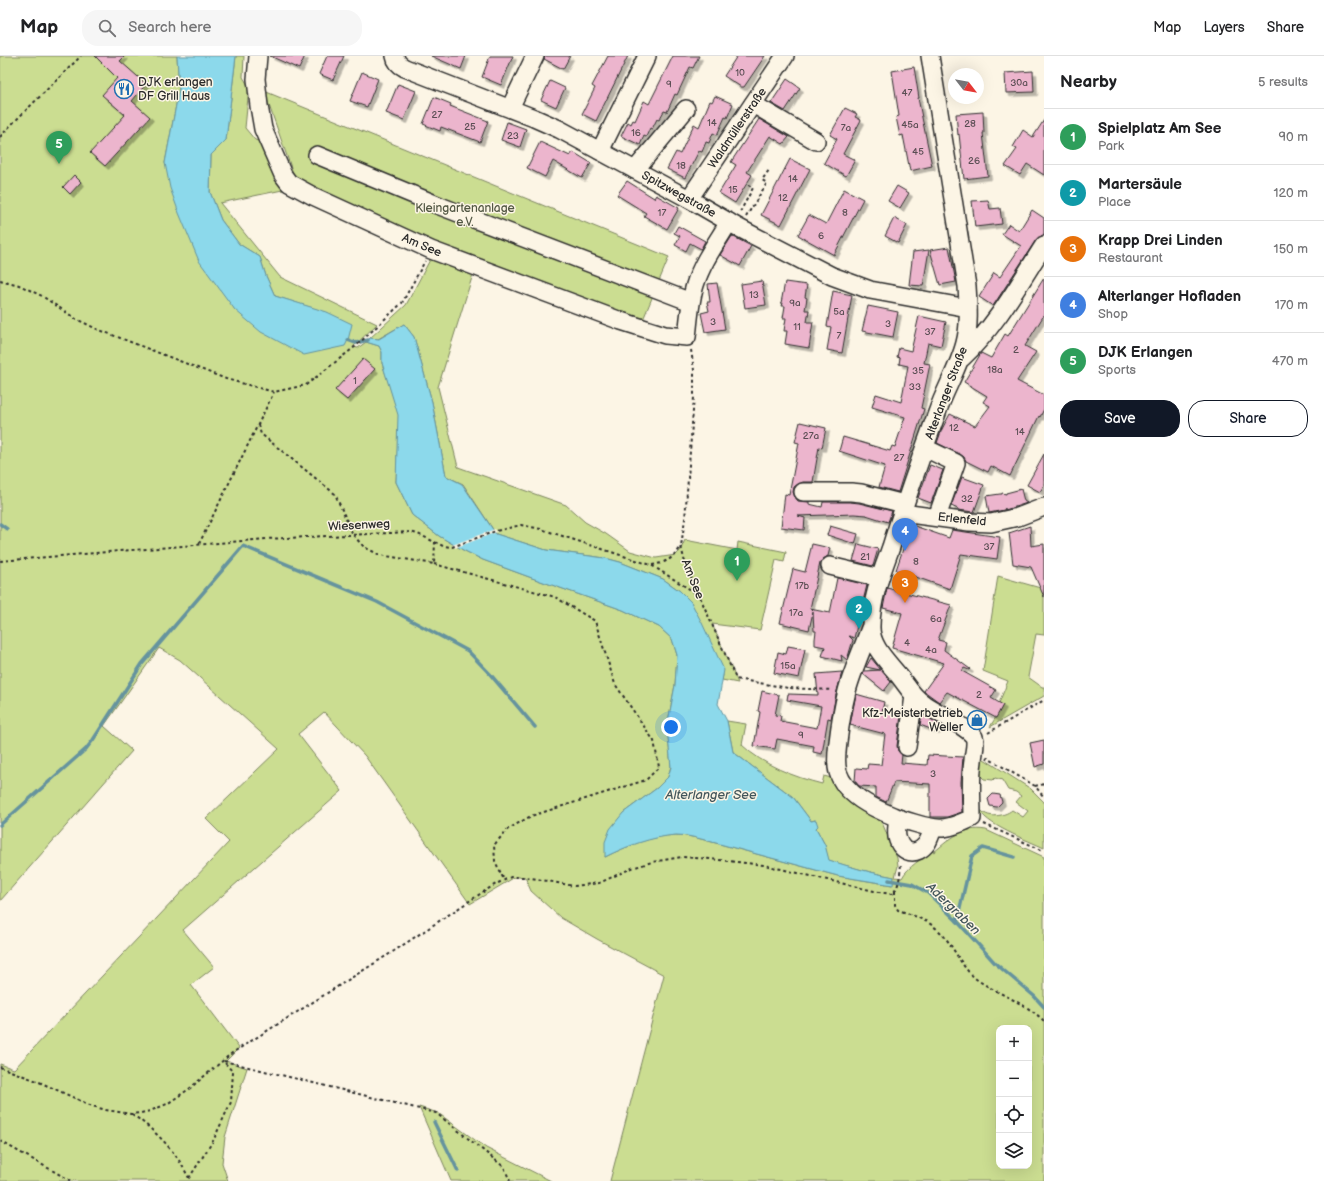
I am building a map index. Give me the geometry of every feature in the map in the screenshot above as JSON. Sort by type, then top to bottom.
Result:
[{"type":"street","name":"Am See","points":[[258,56],[256,80],[259,106],[264,129],[283,175],[290,183],[313,196],[431,250],[621,321],[665,335],[687,337]]},
{"type":"street","points":[[510,108],[535,56]]},
{"type":"street","points":[[600,151],[647,56]]},
{"type":"street","name":"Waldmüllerstraße","points":[[689,199],[785,56]]},
{"type":"street","name":"Alterlanger Straße","points":[[930,56],[967,286],[968,324],[966,342],[938,409],[880,578],[871,613],[870,628],[847,690],[839,730],[836,757],[838,772],[846,787],[860,800],[879,811],[933,828],[943,828],[957,825],[972,818]]},
{"type":"street","name":"Spitzwegstraße","points":[[395,58],[399,65],[405,68],[510,108],[559,129],[734,225],[832,276],[851,284],[887,294],[968,308]]},
{"type":"street","points":[[753,104],[816,141]]},
{"type":"street","points":[[635,170],[686,109]]},
{"type":"street","points":[[317,155],[440,206],[683,300],[691,299]]},
{"type":"street","points":[[687,337],[691,299],[698,274],[734,225]]},
{"type":"street","points":[[960,359],[980,339],[993,323],[1044,245]]},
{"type":"street","points":[[924,448],[956,463],[937,517]]},
{"type":"street","name":"Erlenfeld","points":[[803,492],[856,492],[903,509],[937,517],[969,522],[991,522],[1018,517],[1044,507]]},
{"type":"street","points":[[830,566],[880,578]]},
{"type":"street","name":"Alterlanger Straße","points":[[870,628],[874,641],[880,652],[914,696],[970,733],[974,744]]},
{"type":"street","points":[[907,747],[914,696]]},
{"type":"street","points":[[972,818],[972,762],[974,744]]},
{"type":"street","points":[[898,818],[897,837],[904,850],[908,852],[914,852],[921,849],[926,844],[933,828]]},
{"type":"path","points":[[0,137],[81,56]]},
{"type":"path","points":[[734,225],[766,183],[762,180],[769,170]]},
{"type":"path","points":[[734,225],[738,214],[753,188],[747,184]]},
{"type":"path","points":[[0,280],[19,285],[42,296],[76,319],[97,329],[226,378],[274,392],[306,385],[363,340],[402,303],[431,250]]},
{"type":"path","name":"Am See","points":[[687,337],[692,356],[694,384],[685,519],[681,546],[684,559],[736,679],[788,688],[847,690]]},
{"type":"path","points":[[199,544],[274,392]]},
{"type":"path","points":[[258,425],[261,434],[336,494],[353,535],[364,547],[380,555],[434,564],[555,597],[595,621],[615,684],[654,741],[659,767],[646,780],[531,816],[508,829],[494,845],[495,861],[504,880]]},
{"type":"path","name":"Wiesenweg","points":[[0,561],[266,539],[410,532],[418,534],[443,546],[452,547],[496,531],[521,525],[541,529],[651,565],[699,595]]},
{"type":"path","points":[[434,564],[435,542]]},
{"type":"path","points":[[651,565],[669,560],[681,546]]},
{"type":"path","points":[[1044,700],[984,735],[974,744],[1036,786],[1044,796]]},
{"type":"path","points":[[1036,786],[1044,784]]},
{"type":"path","points":[[972,818],[1044,851]]},
{"type":"path","points":[[0,1067],[37,1081],[92,1106],[131,1114],[142,1114],[167,1104],[189,1090],[232,1053],[268,1029],[394,951],[480,894],[511,877],[526,877],[574,886],[600,882],[632,868],[652,862],[682,858],[710,858],[764,865],[885,894],[891,894],[895,891]]},
{"type":"path","points":[[898,878],[895,891],[895,905],[898,910],[929,922],[941,932],[970,974],[978,981],[1020,1004],[1044,1021]]},
{"type":"path","points":[[131,1114],[160,1137],[173,1152],[189,1180],[213,1141],[231,1102],[233,1072],[223,1061]]},
{"type":"path","points":[[223,1061],[436,1113],[504,1167],[510,1181]]},
{"type":"path","points":[[0,1141],[71,1181]]},
{"type":"green space","points":[[0,56],[177,56],[179,89],[165,163],[235,310],[328,313],[275,296],[266,276],[260,257],[239,244],[221,220],[210,192],[211,155],[226,140],[236,56],[244,56],[243,77],[249,87],[245,128],[255,140],[266,143],[292,188],[220,203],[280,277],[377,324],[353,347],[358,348],[366,342],[379,346],[382,352],[382,363],[399,415],[396,482],[412,515],[439,536],[483,560],[623,610],[659,627],[672,639],[677,655],[675,685],[667,727],[671,766],[668,777],[657,788],[623,813],[605,857],[631,845],[657,837],[682,835],[838,876],[892,885],[894,877],[861,870],[828,860],[825,845],[816,828],[815,820],[811,821],[793,797],[733,752],[727,721],[746,724],[742,745],[759,759],[790,774],[822,784],[824,776],[835,779],[876,815],[883,825],[897,858],[898,866],[895,877],[902,878],[911,867],[931,850],[934,852],[958,834],[978,829],[986,830],[1044,857],[1044,1181],[610,1181],[664,975],[561,918],[531,891],[525,877],[515,877],[470,904],[365,756],[324,712],[298,734],[342,791],[183,930],[214,967],[191,985],[239,1048],[226,1061],[247,1068],[225,1137],[222,1163],[228,1181],[0,1181],[0,1064],[14,1069],[229,842],[206,819],[279,749],[180,660],[159,648],[104,726],[132,751],[0,901]]},
{"type":"green space","name":"Kleingartenanlage e.V.","points":[[264,91],[669,257],[642,322],[454,251],[323,195],[294,176]]},
{"type":"green space","points":[[433,254],[474,271],[438,387],[458,467],[566,505],[585,522],[606,534],[630,551],[656,558],[676,555],[680,551],[685,540],[737,550],[738,542],[786,552],[784,562],[776,560],[760,630],[712,624],[738,683],[722,680],[723,675],[691,602],[680,591],[663,579],[620,562],[605,558],[546,550],[496,534],[463,484],[446,476],[432,402],[414,337],[404,324],[378,339],[370,338],[406,305]]},
{"type":"green space","points":[[998,576],[1044,589],[1044,635],[1036,634],[1028,677],[1044,687],[1044,696],[990,727],[1003,705],[999,703],[1008,681],[983,671]]},
{"type":"green space","points":[[984,759],[1031,789],[1044,802],[1044,848],[997,826],[982,814],[979,805],[984,813],[994,816],[1004,814],[1012,810],[1023,817],[1028,811],[1016,802],[1021,796],[1016,792],[1008,790],[1002,780],[995,778],[993,780],[984,779],[978,773],[980,760]]},
{"type":"green space","points":[[419,1107],[438,1113],[486,1148],[551,1181],[451,1181]]},
{"type":"water","points":[[177,56],[236,56],[226,140],[211,155],[210,192],[221,220],[239,244],[260,257],[266,276],[275,296],[327,312],[352,324],[345,346],[304,355],[261,332],[235,310],[199,261],[170,188],[165,163],[179,89]]},
{"type":"water","name":"Alterlanger See","points":[[404,324],[414,337],[432,402],[446,476],[462,484],[496,534],[546,550],[605,558],[620,562],[663,579],[680,591],[691,602],[724,670],[718,704],[727,721],[733,752],[793,797],[811,821],[816,820],[818,826],[816,828],[825,845],[829,860],[861,870],[894,877],[893,885],[838,876],[682,835],[648,840],[605,857],[605,842],[610,829],[623,813],[657,788],[668,777],[671,767],[667,727],[675,685],[677,655],[672,639],[659,627],[623,610],[483,560],[439,536],[412,515],[396,482],[398,415],[382,363],[382,352],[379,346],[366,342],[370,338],[379,339]]},
{"type":"pier","points":[[495,529],[497,532],[455,548],[452,545]]},
{"type":"building","points":[[95,56],[125,56],[120,61],[146,84],[132,101],[150,117],[105,166],[90,153],[125,115],[102,95],[117,78]]},
{"type":"building","points":[[270,56],[305,56],[299,69]]},
{"type":"building","points":[[327,56],[344,56],[333,80],[319,74]]},
{"type":"building","points":[[431,56],[466,56],[461,69]]},
{"type":"building","points":[[490,56],[513,56],[501,85],[482,77]]},
{"type":"building","points":[[545,56],[570,56],[563,69],[544,59]]},
{"type":"building","points":[[608,56],[628,56],[596,121],[582,114],[595,88],[592,86]]},
{"type":"building","points":[[673,56],[699,56],[693,68],[690,67],[667,112],[664,111],[659,120],[657,119],[652,129],[650,128],[646,137],[644,136],[640,145],[621,136],[628,122],[631,124],[633,120],[635,121],[644,101],[649,104]]},
{"type":"building","points":[[737,56],[765,56],[744,87],[741,87],[724,76]]},
{"type":"building","points":[[914,67],[918,98],[932,166],[910,171],[903,135],[900,136],[896,117],[899,116],[892,71]]},
{"type":"building","points":[[1033,71],[1034,92],[1006,93],[1005,73]]},
{"type":"building","points":[[362,72],[378,79],[367,107],[350,101]]},
{"type":"building","points":[[787,79],[800,88],[785,111],[771,103]]},
{"type":"building","points":[[550,81],[565,88],[556,107],[541,100]]},
{"type":"building","points":[[398,84],[416,91],[404,120],[386,113]]},
{"type":"building","points":[[715,96],[733,104],[717,135],[713,133],[709,143],[706,142],[702,152],[699,151],[685,178],[667,169],[676,152],[680,154],[694,124],[699,127],[710,101],[712,102]]},
{"type":"building","points":[[434,97],[451,104],[450,106],[488,121],[480,142],[441,127],[440,131],[423,124]]},
{"type":"building","points":[[845,108],[857,114],[855,117],[861,120],[843,154],[855,160],[846,176],[824,163],[837,139],[830,135]]},
{"type":"building","points":[[983,112],[983,133],[988,176],[964,179],[956,114]]},
{"type":"building","points":[[759,119],[789,137],[783,144],[770,136],[747,172],[752,175],[735,203],[719,193],[736,165],[731,162]]},
{"type":"building","points":[[1044,120],[1044,175],[1027,164],[1020,175],[1005,166],[1017,149],[1013,147],[1023,130],[1033,137]]},
{"type":"building","points":[[507,122],[526,129],[520,147],[501,140]]},
{"type":"building","points":[[540,142],[570,156],[573,152],[591,163],[582,178],[553,161],[545,177],[527,168]]},
{"type":"building","points":[[790,159],[810,169],[781,225],[761,215]]},
{"type":"building","points":[[74,175],[81,182],[70,194],[63,187]]},
{"type":"building","points":[[627,181],[654,198],[656,195],[679,208],[667,229],[644,216],[646,213],[617,195]]},
{"type":"building","points":[[897,186],[909,193],[900,208],[888,201]]},
{"type":"building","points":[[844,189],[863,199],[834,255],[798,235],[809,215],[826,224]]},
{"type":"building","points":[[988,200],[990,209],[1000,208],[1002,224],[975,227],[972,201]]},
{"type":"building","points":[[1032,210],[1044,218],[1044,234],[1036,240],[993,306],[979,297],[994,273],[1000,277],[1021,246],[1002,234],[1009,224],[1019,231]]},
{"type":"building","points":[[894,218],[907,225],[898,243],[885,236]]},
{"type":"building","points":[[678,226],[705,241],[701,249],[690,243],[686,251],[675,245],[680,236],[674,233]]},
{"type":"building","points":[[732,236],[751,246],[740,266],[720,255]]},
{"type":"building","points":[[949,247],[956,282],[940,285],[930,250]]},
{"type":"building","points":[[929,250],[923,286],[909,285],[913,252]]},
{"type":"building","points":[[1044,278],[1044,315],[1025,346],[1036,352],[1017,381],[1044,395],[1044,409],[1040,417],[1039,416],[1010,476],[991,466],[988,472],[966,461],[960,454],[937,443],[950,414],[975,426],[990,406],[983,402],[987,396],[964,382],[981,353],[991,358],[1005,334],[1008,336]]},
{"type":"building","points":[[762,281],[766,305],[745,308],[741,284]]},
{"type":"building","points":[[785,282],[807,285],[805,310],[809,310],[807,322],[813,322],[809,348],[785,344],[787,331],[784,331],[786,318],[783,318],[785,306],[782,306],[783,303],[781,303]]},
{"type":"building","points":[[717,283],[725,329],[705,332],[701,313],[709,311],[707,302],[710,302],[708,284]]},
{"type":"building","points":[[833,291],[852,295],[842,353],[827,350],[831,327],[827,326]]},
{"type":"building","points":[[868,306],[898,312],[893,337],[862,331]]},
{"type":"building","points":[[919,316],[946,322],[941,346],[928,343],[924,363],[930,364],[921,408],[924,409],[898,492],[879,487],[885,466],[839,451],[843,437],[890,451],[892,446],[895,447],[905,417],[872,407],[876,394],[901,402],[908,366],[899,364],[900,358],[897,357],[899,348],[911,351]]},
{"type":"building","points":[[363,359],[375,369],[347,400],[335,390]]},
{"type":"building","points":[[800,422],[826,428],[822,448],[819,447],[813,482],[803,482],[794,487],[793,492],[798,501],[809,502],[809,504],[822,507],[823,502],[859,503],[892,511],[888,522],[866,515],[854,514],[798,516],[805,518],[804,530],[781,527],[785,494],[789,495],[799,443],[795,442]]},
{"type":"building","points":[[1044,454],[1044,485],[1040,492],[1027,485]]},
{"type":"building","points":[[930,465],[943,470],[931,503],[918,498]]},
{"type":"building","points":[[962,477],[984,485],[974,512],[958,510],[951,506]]},
{"type":"building","points":[[1021,489],[1024,501],[1027,503],[989,513],[986,496],[1002,493],[1006,494]]},
{"type":"building","points":[[909,524],[949,538],[952,530],[1000,537],[997,559],[961,554],[950,589],[896,570],[905,543],[903,542]]},
{"type":"building","points":[[830,526],[858,534],[855,544],[827,535]]},
{"type":"building","points":[[1030,526],[1031,546],[1044,544],[1044,597],[1031,567],[1013,564],[1009,533]]},
{"type":"building","points":[[812,544],[830,548],[828,556],[820,563],[810,609],[830,613],[837,578],[867,585],[854,638],[849,636],[853,640],[847,660],[841,655],[842,661],[822,656],[825,647],[815,645],[816,631],[814,631],[813,612],[809,630],[780,623],[793,569],[805,572]]},
{"type":"building","points":[[858,544],[878,549],[873,566],[853,561]]},
{"type":"building","points":[[887,588],[951,605],[938,640],[946,642],[944,650],[970,669],[964,668],[962,671],[996,690],[991,698],[1003,705],[996,718],[947,692],[939,702],[924,691],[944,663],[892,648],[902,613],[883,608]]},
{"type":"building","points":[[788,646],[805,649],[799,678],[774,673],[778,652],[786,654]]},
{"type":"building","points":[[871,658],[891,682],[884,691],[863,674],[864,671],[880,670],[866,667]]},
{"type":"building","points":[[842,672],[831,719],[828,718],[822,754],[813,752],[814,746],[777,739],[775,749],[754,746],[762,691],[779,695],[775,715],[781,716],[780,721],[817,728],[821,706],[787,700],[788,694],[818,695],[816,674]]},
{"type":"building","points":[[856,694],[884,702],[882,712],[901,715],[897,746],[898,751],[902,755],[901,763],[927,765],[928,755],[963,757],[961,782],[962,812],[947,817],[930,817],[930,784],[894,782],[886,802],[876,797],[876,787],[859,786],[855,781],[856,768],[867,769],[868,764],[881,765],[885,734],[850,725]]},
{"type":"building","points":[[922,714],[939,724],[936,731],[920,725]]},
{"type":"building","points":[[1044,740],[1044,764],[1035,767],[1030,743]]},
{"type":"building","points":[[993,794],[1000,795],[1002,802],[997,807],[990,806],[988,799]]},
{"type":"waterway","points":[[348,340],[356,343],[368,340]]},
{"type":"waterway","points":[[0,524],[7,529]]},
{"type":"waterway","points":[[0,825],[86,749],[142,664],[243,546],[377,602],[468,651],[490,674],[535,727]]},
{"type":"waterway","points":[[957,921],[972,856],[983,848],[1014,857]]},
{"type":"waterway","name":"Adergraben","points":[[889,880],[912,884],[928,893],[957,921],[995,963],[1034,996],[1044,1007]]},
{"type":"waterway","points":[[434,1122],[458,1171]]},
{"type":"place","name":"DJK erlangen DF Grill Haus","points":[[124,89]]},
{"type":"place","name":"DJK Erlangen","points":[[59,164]]},
{"type":"place","name":"Alterlanger Hofladen","points":[[905,551]]},
{"type":"place","name":"Spielplatz Am See","points":[[737,581]]},
{"type":"place","name":"Krapp Drei Linden","points":[[905,603]]},
{"type":"place","name":"Martersäule","points":[[859,629]]},
{"type":"place","name":"Kfz-Meisterbetrieb Weller","points":[[977,720]]}]
